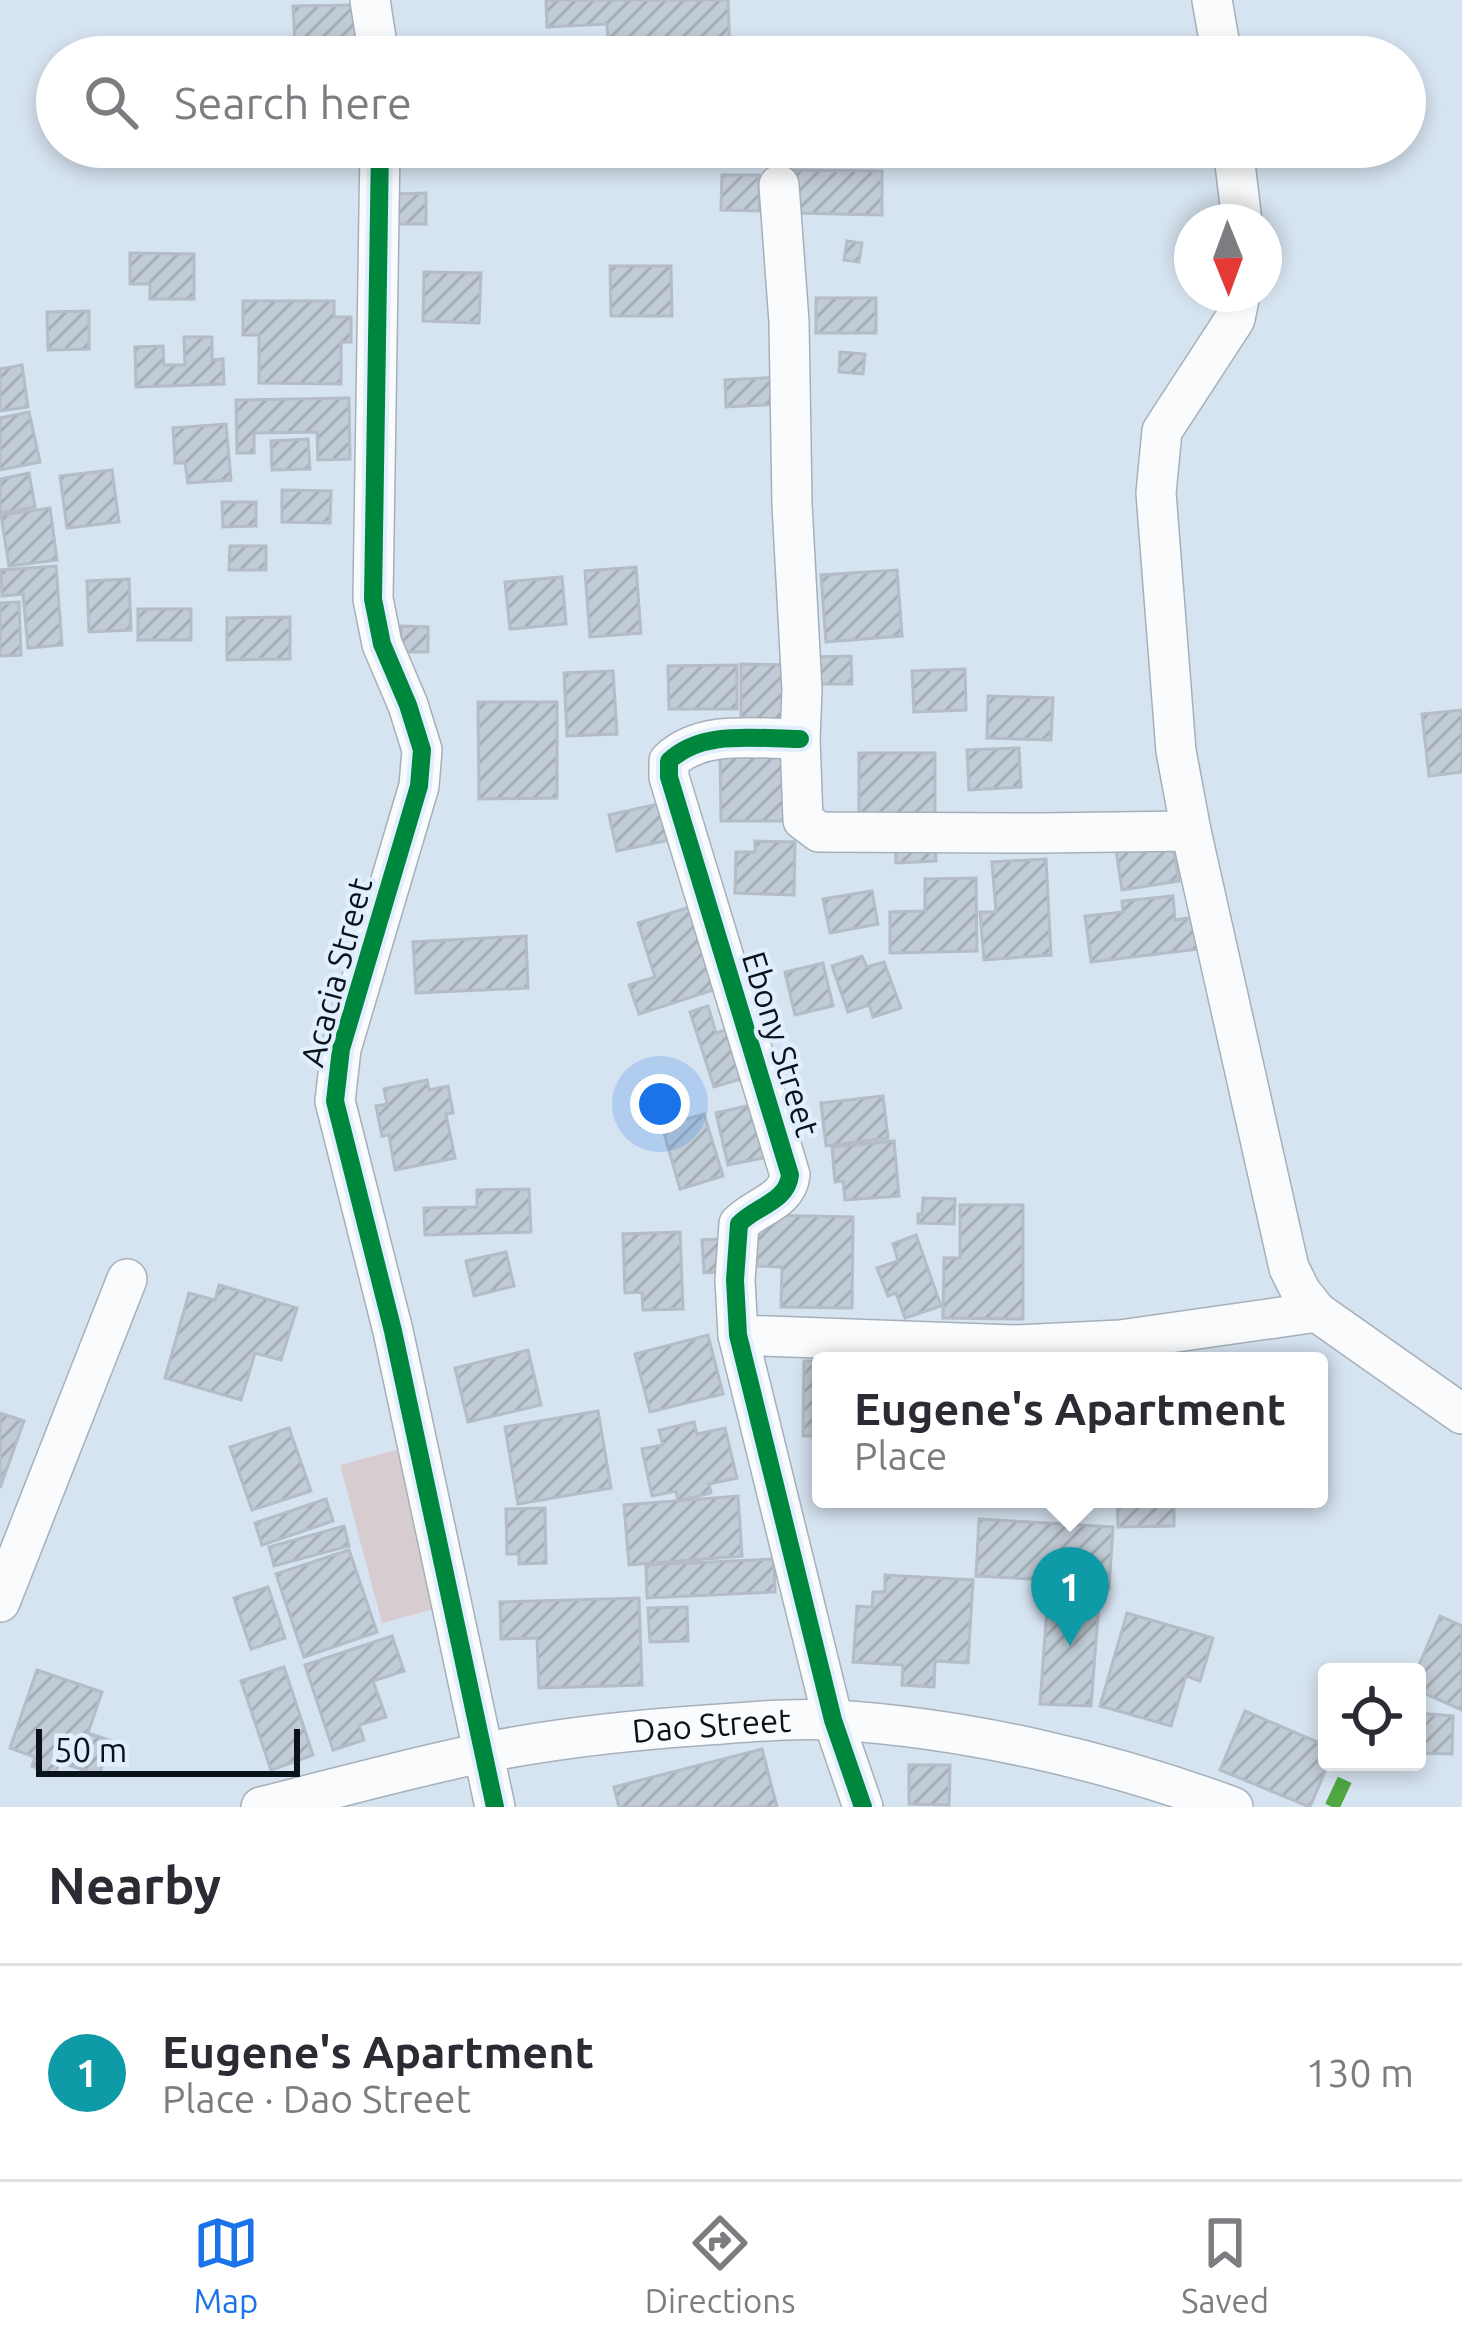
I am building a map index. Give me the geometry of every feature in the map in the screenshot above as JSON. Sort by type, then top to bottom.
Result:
[{"type":"street","points":[[370,0],[376,36]]},
{"type":"street","points":[[1212,0],[1218,36]]},
{"type":"street","name":"Acacia Street","points":[[380,168],[373,599],[382,644],[422,750],[419,786],[341,1049],[335,1101],[393,1331],[495,1807]]},
{"type":"street","points":[[1236,168],[1240,204]]},
{"type":"street","points":[[779,185],[789,322],[803,820],[819,832],[1191,831]]},
{"type":"street","points":[[1236,312],[1162,431],[1157,465],[1176,751],[1191,831],[1289,1268],[1317,1312],[1462,1414]]},
{"type":"street","name":"Ebony Street","points":[[800,739],[688,745],[669,761],[669,777],[790,1175],[782,1196],[740,1224],[735,1280],[739,1335],[833,1720],[863,1807]]},
{"type":"street","points":[[0,1603],[127,1279]]},
{"type":"street","points":[[739,1335],[1014,1345],[1099,1341],[1317,1312]]},
{"type":"street","name":"Dao Street","points":[[261,1807],[481,1753],[617,1732],[765,1720],[833,1720],[918,1730],[1078,1759],[1162,1780],[1233,1807]]},
{"type":"shaded area","points":[[400,1449],[442,1607],[382,1623],[340,1465]]},
{"type":"building","points":[[546,0],[728,0],[729,36],[608,36],[607,24],[547,27]]},
{"type":"building","points":[[358,5],[359,36],[295,36],[293,6]]},
{"type":"building","points":[[794,170],[882,171],[882,215],[794,213]]},
{"type":"building","points":[[722,175],[759,175],[759,211],[721,210]]},
{"type":"building","points":[[426,193],[426,224],[393,224],[393,194]]},
{"type":"building","points":[[847,241],[862,243],[859,262],[844,260]]},
{"type":"building","points":[[130,253],[194,254],[194,299],[150,299],[150,284],[130,284]]},
{"type":"building","points":[[610,266],[671,266],[672,316],[611,316]]},
{"type":"building","points":[[424,272],[481,273],[479,323],[423,321]]},
{"type":"building","points":[[816,298],[876,298],[876,333],[816,333]]},
{"type":"building","points":[[243,301],[334,301],[334,317],[351,317],[351,342],[341,342],[341,384],[259,383],[259,335],[243,335]]},
{"type":"building","points":[[89,311],[89,349],[48,350],[47,312]]},
{"type":"building","points":[[184,337],[212,337],[212,360],[223,359],[224,384],[136,387],[135,347],[163,346],[164,365],[185,365]]},
{"type":"building","points":[[840,352],[865,354],[863,374],[839,372]]},
{"type":"building","points":[[22,365],[28,407],[0,411],[0,369]]},
{"type":"building","points":[[782,377],[783,404],[726,407],[725,380]]},
{"type":"building","points":[[349,398],[350,459],[318,460],[317,432],[254,433],[254,453],[237,453],[236,400]]},
{"type":"building","points":[[29,412],[40,462],[0,470],[0,418]]},
{"type":"building","points":[[226,424],[231,480],[188,483],[185,463],[175,463],[173,428]]},
{"type":"building","points":[[308,439],[310,469],[272,470],[271,441]]},
{"type":"building","points":[[112,470],[119,522],[67,528],[60,476]]},
{"type":"building","points":[[29,473],[35,507],[0,513],[0,479]]},
{"type":"building","points":[[282,490],[331,491],[330,523],[282,522]]},
{"type":"building","points":[[222,502],[256,502],[256,526],[223,527]]},
{"type":"building","points":[[50,508],[57,560],[9,566],[1,515]]},
{"type":"building","points":[[230,546],[266,546],[266,570],[229,570]]},
{"type":"building","points":[[56,566],[62,645],[28,648],[23,594],[2,596],[1,570]]},
{"type":"building","points":[[636,567],[641,633],[590,637],[585,571]]},
{"type":"building","points":[[897,570],[902,636],[826,642],[821,575]]},
{"type":"building","points":[[562,577],[566,624],[510,629],[505,582]]},
{"type":"building","points":[[129,579],[131,630],[89,632],[87,581]]},
{"type":"building","points":[[19,602],[21,655],[0,656],[0,603]]},
{"type":"building","points":[[138,609],[191,609],[191,640],[138,640]]},
{"type":"building","points":[[290,617],[290,659],[227,660],[227,618]]},
{"type":"building","points":[[401,626],[428,627],[428,652],[401,652]]},
{"type":"building","points":[[851,656],[852,684],[817,684],[816,657]]},
{"type":"building","points":[[741,664],[795,665],[794,728],[741,727]]},
{"type":"building","points":[[737,665],[737,709],[669,709],[668,666]]},
{"type":"building","points":[[965,669],[966,710],[914,712],[912,671]]},
{"type":"building","points":[[613,671],[617,734],[567,736],[564,673]]},
{"type":"building","points":[[988,696],[1053,698],[1051,740],[987,738]]},
{"type":"building","points":[[478,702],[557,702],[557,798],[479,799]]},
{"type":"building","points":[[1462,710],[1462,772],[1429,776],[1422,714]]},
{"type":"building","points":[[1019,748],[1021,787],[969,790],[967,750]]},
{"type":"building","points":[[788,749],[789,821],[721,821],[720,750]]},
{"type":"building","points":[[859,753],[935,753],[935,814],[859,815]]},
{"type":"building","points":[[667,802],[674,839],[617,851],[609,815]]},
{"type":"building","points":[[755,841],[795,842],[794,895],[735,893],[736,852],[755,852]]},
{"type":"building","points":[[935,841],[936,861],[896,863],[895,842]]},
{"type":"building","points":[[1172,841],[1179,881],[1122,890],[1116,850]]},
{"type":"building","points":[[1046,859],[1051,955],[984,960],[980,912],[996,912],[992,862]]},
{"type":"building","points":[[976,878],[977,951],[890,953],[890,912],[925,911],[925,879]]},
{"type":"building","points":[[872,891],[878,924],[830,933],[823,899]]},
{"type":"building","points":[[1173,896],[1175,920],[1196,917],[1199,949],[1091,962],[1085,916],[1123,912],[1122,901]]},
{"type":"building","points":[[696,905],[722,987],[639,1014],[629,985],[655,977],[638,923]]},
{"type":"building","points":[[526,936],[528,988],[416,993],[413,942]]},
{"type":"building","points":[[862,956],[867,967],[884,962],[901,1008],[873,1017],[869,1005],[848,1012],[832,966]]},
{"type":"building","points":[[823,963],[833,1006],[795,1015],[785,972]]},
{"type":"building","points":[[708,1006],[716,1033],[740,1026],[755,1075],[714,1087],[690,1012]]},
{"type":"building","points":[[427,1080],[429,1090],[448,1086],[453,1113],[446,1114],[455,1158],[395,1170],[389,1135],[382,1136],[376,1106],[387,1104],[384,1089]]},
{"type":"building","points":[[883,1096],[888,1138],[826,1146],[821,1103]]},
{"type":"building","points":[[760,1103],[772,1156],[728,1165],[716,1113]]},
{"type":"building","points":[[704,1114],[723,1176],[680,1189],[662,1126]]},
{"type":"building","points":[[894,1141],[899,1196],[845,1200],[843,1181],[835,1182],[832,1147]]},
{"type":"building","points":[[529,1189],[531,1232],[425,1235],[424,1208],[477,1207],[477,1190]]},
{"type":"building","points":[[923,1198],[955,1199],[954,1224],[918,1223]]},
{"type":"building","points":[[960,1205],[1023,1205],[1023,1319],[943,1318],[944,1258],[960,1258]]},
{"type":"building","points":[[757,1215],[853,1217],[852,1308],[781,1307],[782,1267],[757,1266]]},
{"type":"building","points":[[680,1232],[683,1309],[643,1310],[642,1292],[625,1293],[623,1234]]},
{"type":"building","points":[[916,1235],[941,1306],[905,1318],[896,1293],[888,1296],[877,1268],[898,1261],[893,1244]]},
{"type":"building","points":[[732,1238],[734,1271],[704,1273],[702,1240]]},
{"type":"building","points":[[506,1252],[514,1286],[474,1296],[466,1261]]},
{"type":"building","points":[[219,1285],[297,1308],[281,1360],[255,1353],[241,1400],[165,1378],[189,1293],[215,1300]]},
{"type":"building","points":[[708,1335],[723,1394],[650,1412],[635,1354]]},
{"type":"building","points":[[528,1350],[541,1405],[468,1422],[455,1368]]},
{"type":"building","points":[[804,1361],[812,1361],[812,1436],[803,1436]]},
{"type":"building","points":[[598,1411],[611,1488],[518,1504],[505,1427]]},
{"type":"building","points":[[0,1413],[24,1421],[0,1488]]},
{"type":"building","points":[[694,1422],[697,1434],[725,1428],[737,1478],[709,1484],[711,1493],[678,1501],[676,1491],[652,1496],[642,1449],[663,1445],[659,1430]]},
{"type":"building","points":[[289,1428],[311,1491],[252,1510],[230,1447]]},
{"type":"building","points":[[738,1496],[742,1556],[629,1565],[624,1505]]},
{"type":"building","points":[[326,1499],[333,1521],[262,1545],[255,1523]]},
{"type":"building","points":[[545,1508],[546,1563],[519,1564],[519,1554],[507,1554],[506,1509]]},
{"type":"building","points":[[1117,1508],[1174,1508],[1174,1526],[1118,1527]]},
{"type":"building","points":[[979,1519],[1113,1527],[1109,1589],[1100,1589],[1091,1706],[1040,1704],[1049,1580],[976,1576]]},
{"type":"building","points":[[344,1526],[349,1546],[274,1566],[269,1547]]},
{"type":"building","points":[[349,1550],[377,1632],[304,1657],[276,1574]]},
{"type":"building","points":[[774,1559],[775,1592],[647,1598],[646,1565]]},
{"type":"building","points":[[885,1575],[973,1580],[968,1663],[935,1661],[934,1687],[902,1685],[903,1665],[853,1662],[857,1606],[872,1607],[873,1592],[885,1592]]},
{"type":"building","points":[[268,1587],[285,1638],[251,1649],[234,1598]]},
{"type":"building","points":[[639,1598],[642,1685],[539,1688],[537,1638],[501,1639],[500,1602]]},
{"type":"building","points":[[687,1607],[688,1641],[650,1642],[648,1608]]},
{"type":"building","points":[[1127,1613],[1213,1638],[1200,1681],[1186,1676],[1171,1726],[1100,1706]]},
{"type":"building","points":[[1440,1616],[1462,1626],[1462,1710],[1426,1694],[1426,1663],[1420,1663]]},
{"type":"building","points":[[392,1636],[404,1671],[373,1681],[386,1717],[359,1725],[364,1740],[333,1750],[305,1665]]},
{"type":"building","points":[[284,1667],[313,1755],[271,1770],[241,1681]]},
{"type":"building","points":[[37,1670],[102,1692],[88,1733],[111,1741],[99,1775],[59,1762],[55,1775],[32,1766],[35,1757],[10,1748]]},
{"type":"building","points":[[1245,1711],[1318,1742],[1318,1771],[1325,1771],[1310,1807],[1220,1770]]},
{"type":"building","points":[[1426,1714],[1453,1716],[1452,1754],[1426,1753]]},
{"type":"building","points":[[762,1749],[777,1807],[619,1807],[614,1787]]},
{"type":"building","points":[[909,1765],[950,1765],[949,1805],[909,1804]]},
{"type":"marked path","points":[[1332,1807],[1349,1771]]},
{"type":"cycle path","points":[[380,168],[373,599],[382,644],[422,750],[419,786],[341,1049],[335,1101],[393,1331],[495,1807]]},
{"type":"cycle path","points":[[800,739],[731,738],[697,744],[669,761],[669,777],[790,1175],[777,1198],[739,1224],[738,1335],[833,1720],[863,1807]]},
{"type":"place","name":"Eugene's Apartment","points":[[1070,1646]]}]
